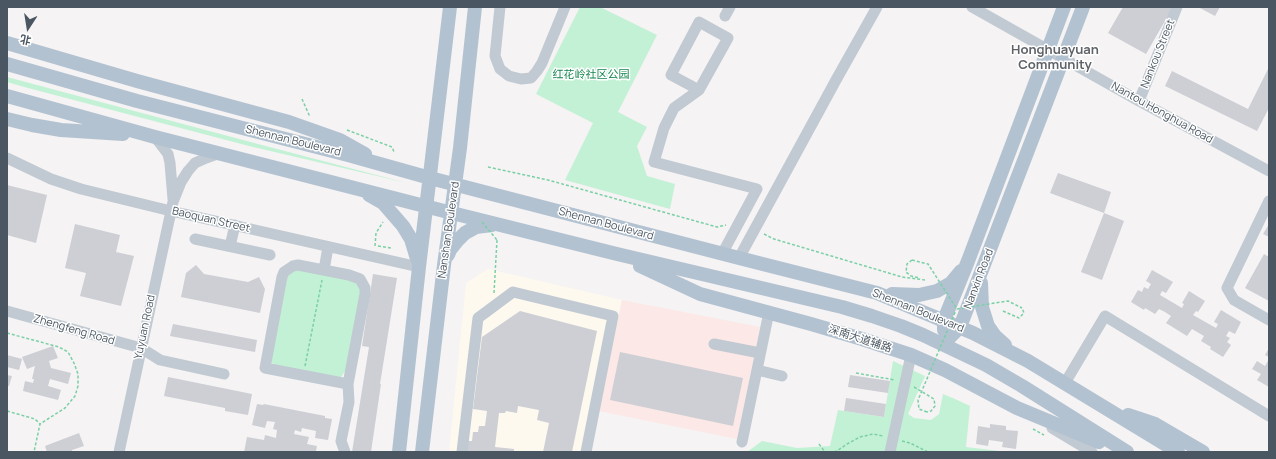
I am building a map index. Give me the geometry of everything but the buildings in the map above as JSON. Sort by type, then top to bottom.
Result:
[{"type":"main road","points":[[399,452],[450,7]]},
{"type":"main road","name":"Nanshan Boulevard","points":[[422,452],[444,265],[456,184],[475,7]]},
{"type":"main road","name":"Nanxin Road","points":[[943,344],[944,320],[968,261],[1064,7]]},
{"type":"main road","name":"Nanxin Road","points":[[943,344],[960,327],[1083,7]]},
{"type":"main road","points":[[7,43],[137,81],[209,99],[289,122],[322,133],[385,165]]},
{"type":"main road","name":"Shennan Boulevard","points":[[7,64],[137,101],[877,293],[960,327],[1028,361],[1178,452]]},
{"type":"main road","name":"Shennan Boulevard","points":[[7,96],[155,137],[452,213],[616,254],[842,307],[901,326],[986,365],[1127,452]]},
{"type":"main road","points":[[137,101],[209,99]]},
{"type":"main road","points":[[7,119],[61,130],[155,137]]},
{"type":"main road","points":[[352,187],[369,194],[383,203],[394,214],[411,238],[419,267]]},
{"type":"main road","points":[[444,265],[450,250],[465,233],[476,227],[502,225]]},
{"type":"main road","name":"深南大道辅路","points":[[616,254],[700,294],[862,339],[911,355],[945,370],[1017,408]]},
{"type":"main road","points":[[877,293],[906,296],[938,291],[951,283],[968,261]]},
{"type":"main road","points":[[984,266],[981,298],[982,307],[988,326],[995,336],[1006,346],[1028,361]]},
{"type":"main road","points":[[1017,408],[1123,452]]},
{"type":"main road","points":[[1113,412],[1136,417],[1155,424],[1203,452]]},
{"type":"street","points":[[500,7],[495,56],[500,69],[509,76],[521,79],[531,78],[542,63],[565,7]]},
{"type":"street","points":[[739,258],[877,7]]},
{"type":"street","name":"Nantou Honghua Road","points":[[972,7],[983,10],[1048,50],[1269,171]]},
{"type":"street","name":"Nankou Street","points":[[1139,101],[1177,7]]},
{"type":"street","points":[[699,90],[670,75],[699,22],[728,38],[699,90],[674,108],[664,128],[654,162],[757,189],[722,254]]},
{"type":"street","points":[[155,137],[168,154],[170,163],[172,206]]},
{"type":"street","points":[[172,206],[181,182],[195,163],[221,153]]},
{"type":"street","name":"Baoquan Street","points":[[7,158],[51,178],[81,189],[172,206],[235,225],[419,267]]},
{"type":"street","points":[[1269,201],[1227,288],[1234,300],[1269,320]]},
{"type":"street","name":"Yuyuan Road","points":[[119,452],[172,206]]},
{"type":"street","points":[[230,246],[235,225]]},
{"type":"street","points":[[195,239],[270,255]]},
{"type":"street","points":[[324,270],[328,246]]},
{"type":"street","points":[[345,452],[341,441],[349,402],[348,384],[365,288],[360,280],[355,277],[298,265],[287,269],[282,277],[265,368],[348,384]]},
{"type":"street","points":[[462,452],[478,318],[513,292],[613,316],[586,452]]},
{"type":"street","name":"Zhengfeng Road","points":[[7,311],[141,348],[160,360],[224,374]]},
{"type":"street","points":[[742,442],[768,312]]},
{"type":"street","points":[[1065,383],[1105,316],[1269,416]]},
{"type":"street","points":[[714,344],[760,353]]},
{"type":"street","points":[[890,452],[892,438],[910,384],[911,355]]},
{"type":"street","points":[[757,370],[782,376]]},
{"type":"street","name":"深南大道辅路","points":[[1017,408],[1092,452]]},
{"type":"path","points":[[302,98],[311,119]]},
{"type":"path","points":[[343,129],[392,147],[394,152]]},
{"type":"path","points":[[488,167],[548,180],[717,227],[727,225]]},
{"type":"path","points":[[384,221],[376,233],[374,246],[391,248]]},
{"type":"path","points":[[482,222],[497,240],[493,307]]},
{"type":"path","points":[[763,234],[774,239],[902,277],[925,280],[910,276],[906,272],[907,264],[912,260],[928,264],[957,309]]},
{"type":"path","points":[[303,376],[324,270]]},
{"type":"path","points":[[957,309],[1008,301],[1022,308],[1024,313],[1019,318],[1003,311]]},
{"type":"path","points":[[856,373],[910,384],[920,390],[925,393],[931,396],[934,398],[935,406],[931,411],[922,411],[918,406],[918,400],[921,393],[924,386],[933,365],[957,309]]},
{"type":"path","points":[[7,334],[59,347],[68,352],[78,374],[78,386],[75,396],[64,408],[40,424],[34,452]]},
{"type":"path","points":[[7,411],[35,419],[40,424]]},
{"type":"path","points":[[834,452],[837,452],[847,444],[860,437],[873,434],[910,443],[928,452]]},
{"type":"path","points":[[819,444],[825,452]]},
{"type":"shaded area","points":[[488,269],[622,300],[591,452],[449,452],[466,283]]},
{"type":"shaded area","points":[[622,300],[760,327],[737,439],[599,411]]},
{"type":"green space","name":"红花岭社区公园","points":[[580,7],[600,7],[657,35],[618,112],[647,127],[637,146],[647,176],[675,184],[670,209],[565,180],[593,123],[536,94]]},
{"type":"green space","points":[[7,77],[407,183],[249,146],[28,88],[7,82]]},
{"type":"green space","points":[[298,270],[355,281],[361,290],[346,370],[341,377],[275,365],[272,363],[271,359],[288,274]]},
{"type":"green space","points":[[893,361],[925,376],[908,414],[914,418],[931,420],[939,414],[943,394],[970,406],[966,447],[1008,452],[747,452],[762,441],[797,448],[830,446],[838,410],[884,417]]},
{"type":"district","name":"Honghuayuan Community","points":[[1055,58]]}]
